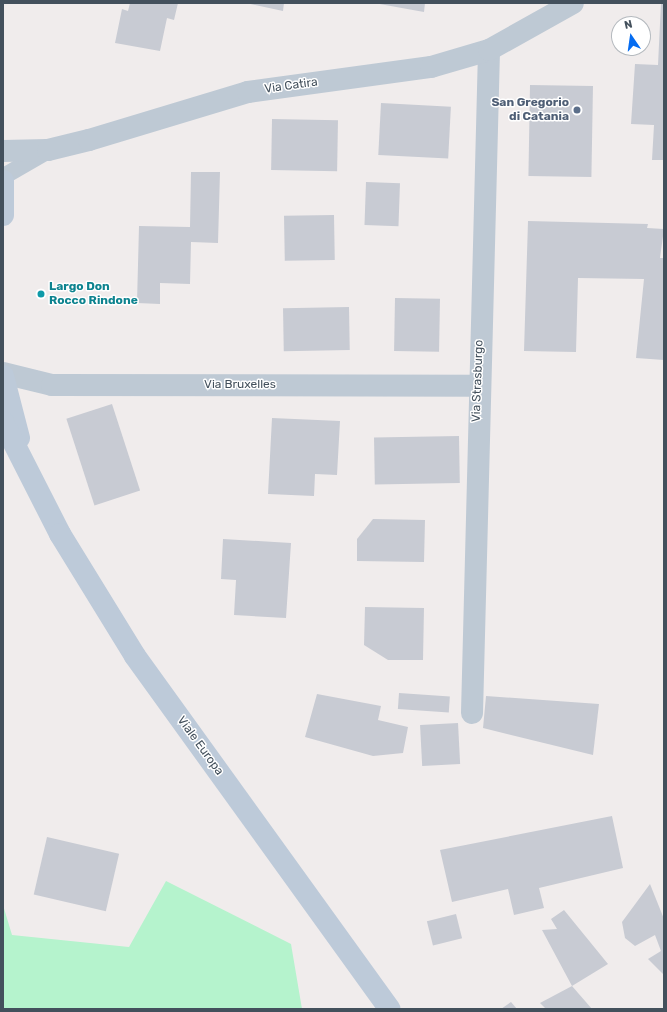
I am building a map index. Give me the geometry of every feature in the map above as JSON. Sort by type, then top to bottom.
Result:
[{"type":"main road","points":[[3,181],[3,215]]},
{"type":"main road","name":"Viale Europa","points":[[3,376],[29,472]]},
{"type":"main road","name":"Viale Europa","points":[[3,422],[60,534],[135,656],[390,1009]]},
{"type":"street","name":"Via Catira","points":[[3,151],[48,150],[248,92],[431,67],[489,50],[572,3]]},
{"type":"street","name":"Via Strasburgo","points":[[472,713],[478,386],[489,50]]},
{"type":"street","name":"Via Bruxelles","points":[[3,373],[52,385],[478,386]]},
{"type":"lane","points":[[3,176],[48,150]]},
{"type":"green space","points":[[166,881],[291,944],[302,1009],[3,1009],[3,905],[12,935],[129,947]]},
{"type":"building","points":[[130,3],[178,3],[174,20],[167,18],[160,51],[115,43],[122,9],[128,11]]},
{"type":"building","points":[[246,3],[284,3],[283,11]]},
{"type":"building","points":[[374,3],[425,3],[424,12]]},
{"type":"building","points":[[661,3],[664,3],[664,160],[652,160],[654,125],[631,124],[635,64],[658,65]]},
{"type":"building","points":[[530,85],[593,86],[591,177],[528,176]]},
{"type":"building","points":[[381,103],[451,107],[448,159],[378,155]]},
{"type":"building","points":[[272,119],[338,120],[337,171],[271,170]]},
{"type":"building","points":[[191,172],[220,172],[218,243],[191,242],[190,284],[160,283],[160,304],[137,303],[139,226],[190,227]]},
{"type":"building","points":[[366,182],[400,183],[398,226],[364,225]]},
{"type":"building","points":[[334,215],[335,260],[285,261],[284,216]]},
{"type":"building","points":[[528,221],[648,224],[647,228],[664,229],[660,258],[664,258],[664,360],[636,358],[644,279],[578,278],[576,352],[524,351]]},
{"type":"building","points":[[395,298],[440,299],[439,352],[394,351]]},
{"type":"building","points":[[349,307],[350,350],[284,351],[283,308]]},
{"type":"building","points":[[112,404],[140,491],[94,505],[66,419]]},
{"type":"building","points":[[272,418],[340,421],[337,475],[315,474],[314,496],[268,494]]},
{"type":"building","points":[[459,436],[460,483],[375,484],[374,437]]},
{"type":"building","points":[[373,519],[425,520],[424,562],[357,561],[357,539]]},
{"type":"building","points":[[223,539],[291,543],[286,618],[234,615],[236,580],[221,579]]},
{"type":"building","points":[[365,607],[424,608],[423,660],[388,660],[364,645]]},
{"type":"building","points":[[399,693],[450,697],[449,713],[398,709]]},
{"type":"building","points":[[317,694],[381,706],[378,720],[408,727],[403,753],[373,756],[305,737]]},
{"type":"building","points":[[486,696],[599,704],[593,755],[483,728]]},
{"type":"building","points":[[458,723],[460,764],[422,766],[420,725]]},
{"type":"building","points":[[612,816],[623,868],[539,888],[544,908],[514,915],[508,889],[452,902],[440,850]]},
{"type":"building","points":[[47,837],[119,854],[106,911],[34,894]]},
{"type":"building","points":[[650,884],[664,919],[664,975],[648,959],[661,951],[655,935],[635,946],[625,938],[622,922]]},
{"type":"building","points":[[564,910],[608,964],[572,986],[542,930],[557,929],[551,919]]},
{"type":"building","points":[[456,914],[462,938],[433,946],[427,921]]},
{"type":"building","points":[[572,986],[592,1009],[546,1009],[540,1003]]},
{"type":"building","points":[[511,1002],[517,1009],[501,1009]]},
{"type":"place","name":"San Gregorio di Catania","points":[[577,110]]},
{"type":"place","name":"Largo Don Rocco Rindone","points":[[41,294]]}]
